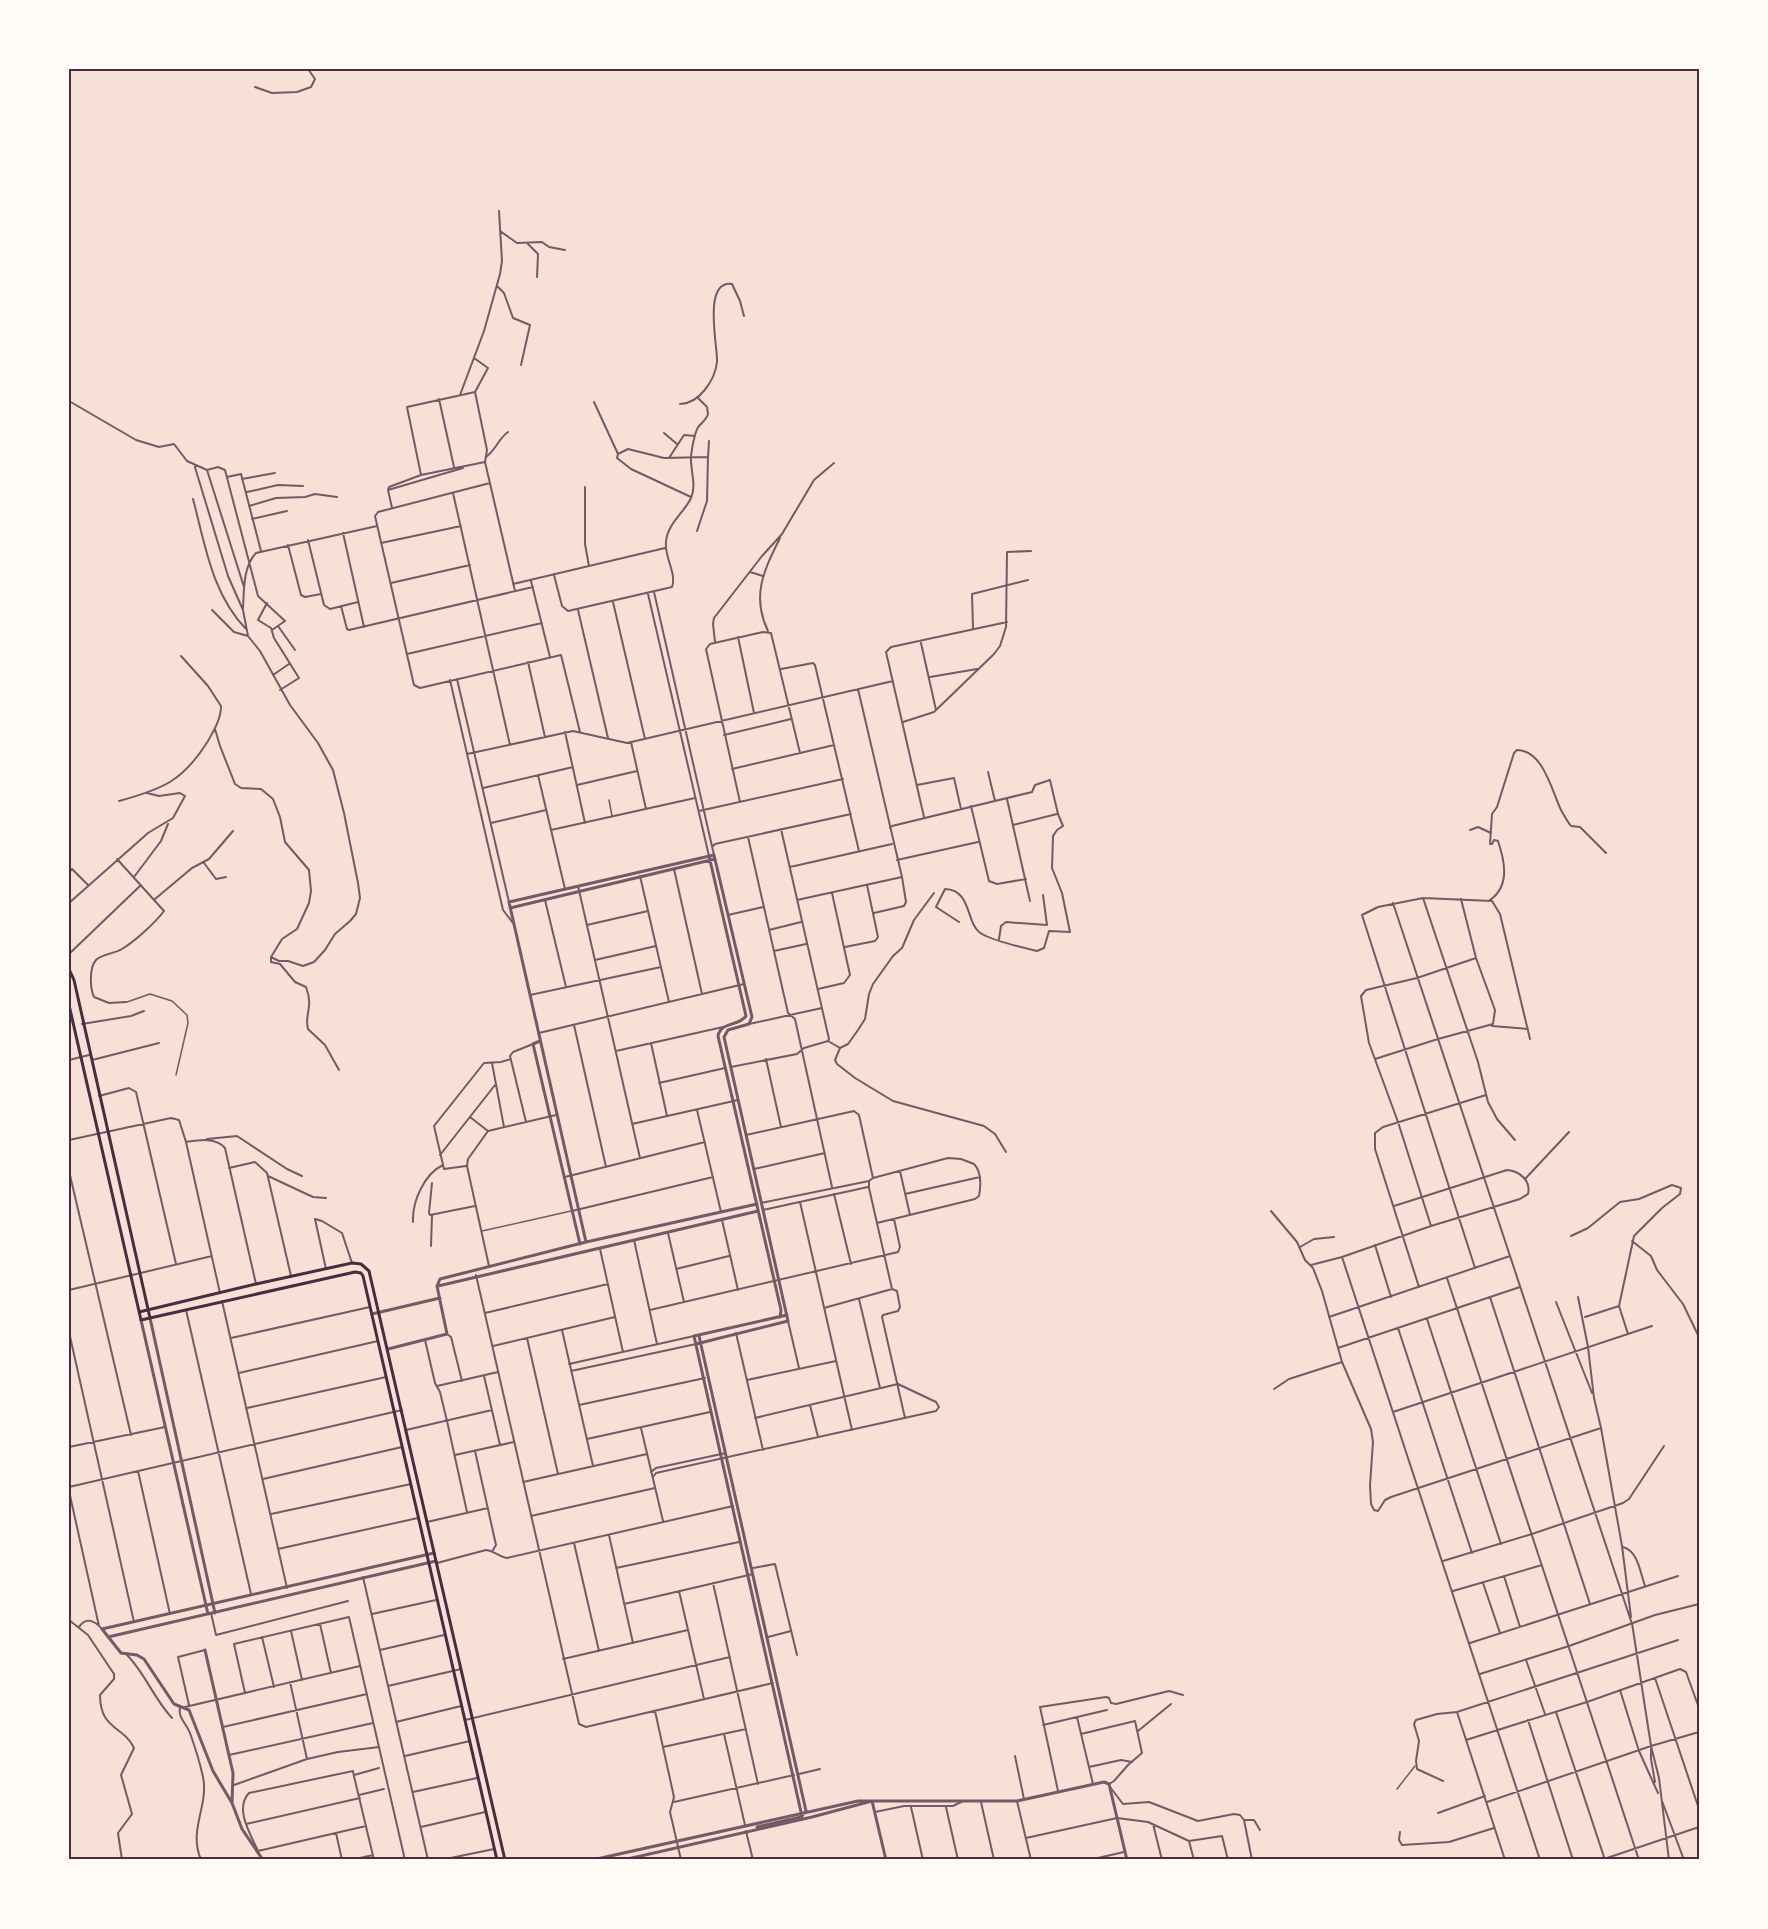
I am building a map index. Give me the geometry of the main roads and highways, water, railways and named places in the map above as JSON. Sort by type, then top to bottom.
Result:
[{"type":"main road","points":[[69,969],[74,980],[150,1318]]},
{"type":"main road","points":[[69,1005],[141,1320],[358,1272],[363,1276],[497,1860]]},
{"type":"main road","points":[[140,1312],[352,1263],[361,1264],[369,1271],[505,1860]]}]
